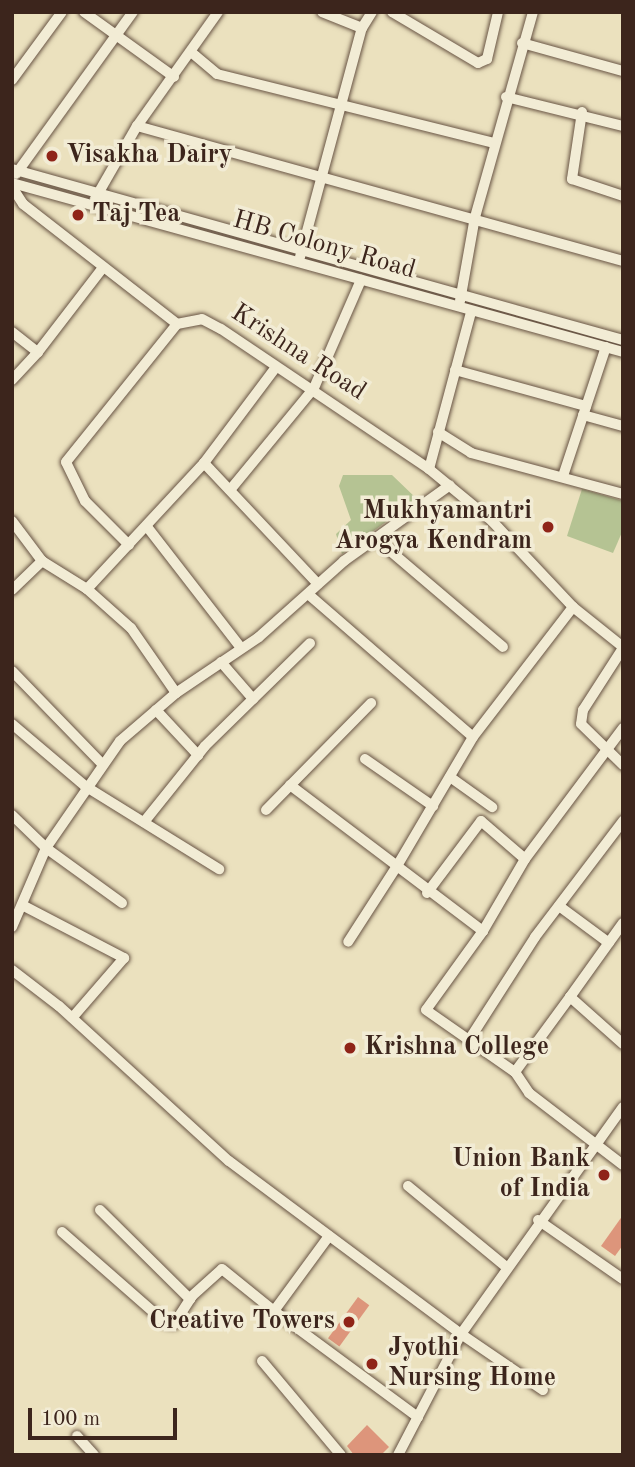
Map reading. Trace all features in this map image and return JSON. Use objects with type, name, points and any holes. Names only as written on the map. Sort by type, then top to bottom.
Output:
[{"type":"street","points":[[12,80],[62,12]]},
{"type":"street","points":[[84,12],[174,77]]},
{"type":"street","points":[[14,178],[133,12]]},
{"type":"street","points":[[94,200],[137,126],[218,12]]},
{"type":"street","points":[[322,12],[362,28]]},
{"type":"street","points":[[301,257],[362,28],[372,12]]},
{"type":"street","points":[[392,12],[478,64],[487,59],[498,12]]},
{"type":"street","points":[[458,309],[475,217],[506,97],[533,12]]},
{"type":"street","points":[[522,43],[623,71]]},
{"type":"street","points":[[191,52],[217,74],[341,102],[494,144]]},
{"type":"street","points":[[506,97],[582,112],[623,126]]},
{"type":"street","points":[[582,112],[572,179],[623,196]]},
{"type":"street","points":[[137,126],[322,179],[475,217],[623,261]]},
{"type":"street","points":[[14,178],[301,257],[461,296],[623,340]]},
{"type":"street","points":[[14,178],[23,204],[177,324],[66,461],[85,501],[129,545]]},
{"type":"street","name":"HB Colony Road","points":[[301,257],[361,280],[458,309],[623,352]]},
{"type":"street","points":[[12,380],[38,352],[102,268]]},
{"type":"street","points":[[230,489],[314,388],[361,280]]},
{"type":"street","points":[[429,469],[471,312]]},
{"type":"street","name":"Krishna Road","points":[[177,324],[202,319],[314,388],[429,469],[492,521],[573,607],[623,648]]},
{"type":"street","points":[[12,332],[38,352]]},
{"type":"street","points":[[563,476],[606,347]]},
{"type":"street","points":[[88,589],[148,528],[204,463],[276,367]]},
{"type":"street","points":[[455,370],[623,426]]},
{"type":"street","points":[[438,432],[471,453],[623,494]]},
{"type":"street","points":[[204,463],[318,584]]},
{"type":"street","points":[[12,927],[24,906],[46,848],[85,786],[156,710],[241,648],[375,538],[450,485]]},
{"type":"street","points":[[12,521],[42,561],[88,589],[148,648],[176,693]]},
{"type":"street","points":[[148,528],[241,648]]},
{"type":"street","points":[[375,538],[503,647]]},
{"type":"street","points":[[12,590],[42,561]]},
{"type":"street","points":[[308,594],[473,737]]},
{"type":"street","points":[[348,942],[397,866],[473,737],[573,607]]},
{"type":"street","points":[[144,822],[198,755],[310,643]]},
{"type":"street","points":[[623,648],[581,717],[584,731],[623,765]]},
{"type":"street","points":[[221,662],[253,699]]},
{"type":"street","points":[[12,671],[103,764]]},
{"type":"street","points":[[266,810],[371,703]]},
{"type":"street","points":[[156,710],[198,755]]},
{"type":"street","points":[[12,724],[85,786],[219,869]]},
{"type":"street","points":[[623,728],[525,859],[484,931],[426,1010],[515,1072],[529,1093],[593,1145],[623,1165]]},
{"type":"street","points":[[365,759],[433,806]]},
{"type":"street","points":[[450,777],[492,807]]},
{"type":"street","points":[[290,785],[397,866],[427,893],[484,931]]},
{"type":"street","points":[[12,816],[46,848],[122,903]]},
{"type":"street","points":[[427,893],[481,821],[525,859]]},
{"type":"street","points":[[468,1040],[559,906],[623,821]]},
{"type":"street","points":[[24,906],[124,958],[72,1018]]},
{"type":"street","points":[[559,906],[609,943]]},
{"type":"street","points":[[515,1072],[623,923]]},
{"type":"street","points":[[12,970],[72,1018],[229,1161],[461,1334],[542,1390]]},
{"type":"street","points":[[570,997],[623,1044]]},
{"type":"street","points":[[398,1455],[461,1334],[505,1266],[623,1107]]},
{"type":"street","points":[[408,1186],[505,1266]]},
{"type":"street","points":[[100,1210],[190,1298]]},
{"type":"street","points":[[538,1220],[623,1279]]},
{"type":"street","points":[[62,1232],[166,1323],[174,1324],[190,1298],[222,1269],[274,1311],[418,1417]]},
{"type":"street","points":[[274,1311],[329,1236]]},
{"type":"street","points":[[262,1362],[341,1455]]},
{"type":"street","points":[[77,1436],[94,1455]]},
{"type":"green space","points":[[343,475],[392,475],[417,499],[342,554],[336,534],[351,520],[339,486]]},
{"type":"green space","points":[[582,489],[623,501],[623,530],[613,553],[567,536]]},
{"type":"building","points":[[623,1215],[623,1245],[615,1256],[601,1246]]},
{"type":"building","name":"Creative Towers","points":[[358,1297],[369,1305],[339,1346],[328,1338]]},
{"type":"building","points":[[367,1425],[389,1447],[383,1453],[354,1455],[347,1446]]},
{"type":"place","name":"Visakha Dairy","points":[[52,156]]},
{"type":"place","name":"Taj Tea","points":[[78,215]]},
{"type":"place","name":"Mukhyamantri Arogya Kendram","points":[[548,527]]},
{"type":"place","name":"Krishna College","points":[[350,1048]]},
{"type":"place","name":"Union Bank of India","points":[[604,1175]]},
{"type":"place","name":"Creative Towers","points":[[349,1322]]},
{"type":"place","name":"Jyothi Nursing Home","points":[[372,1364]]}]
